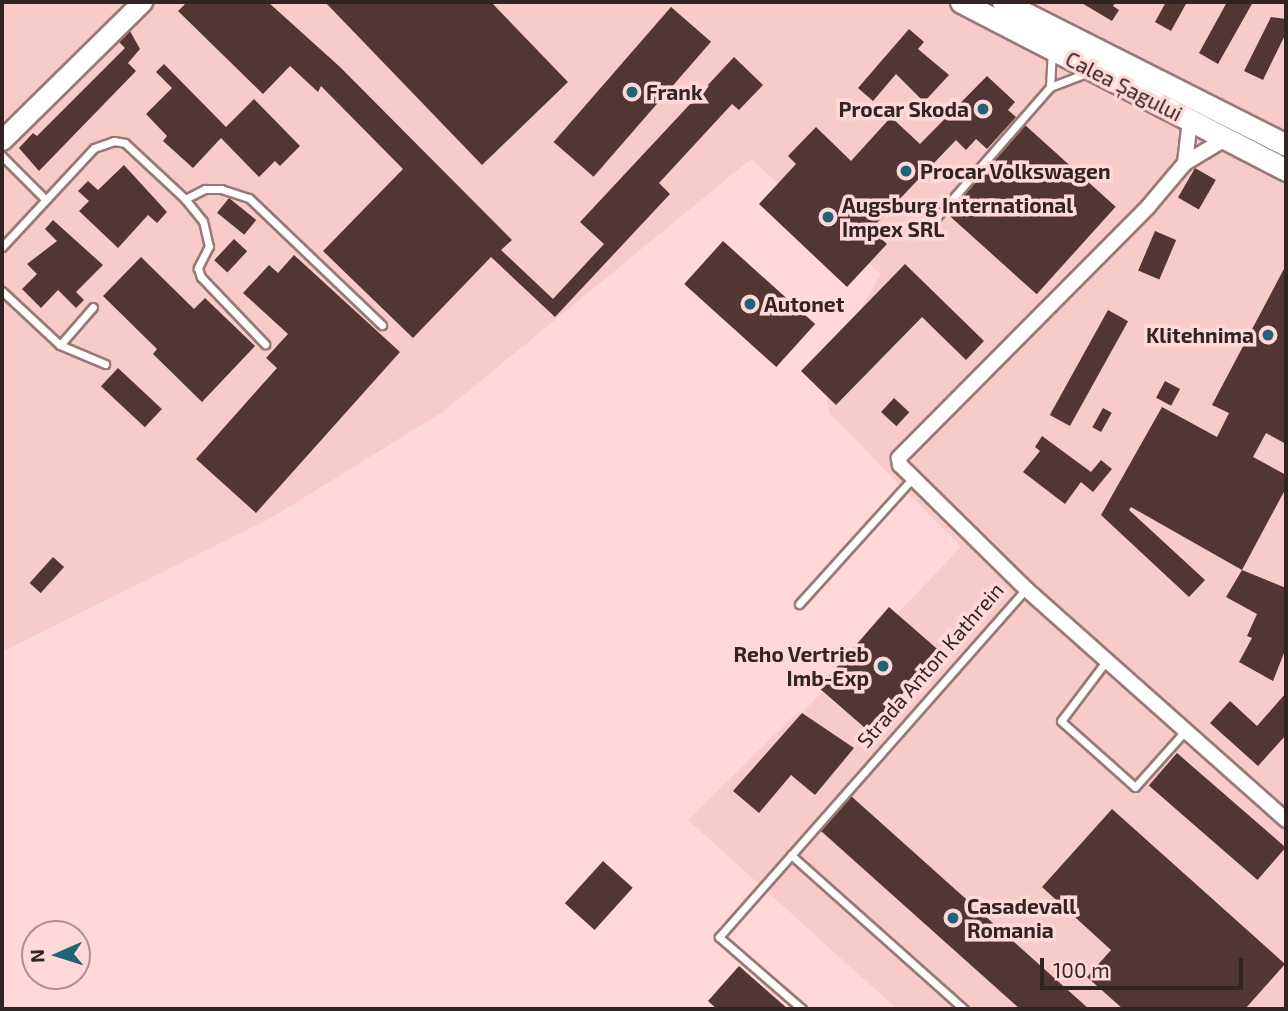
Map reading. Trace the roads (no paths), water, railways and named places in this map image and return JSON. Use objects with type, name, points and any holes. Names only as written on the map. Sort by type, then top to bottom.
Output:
[{"type":"main road","name":"Calea Șagului","points":[[961,2],[1286,170]]},
{"type":"main road","name":"Calea Șagului","points":[[1003,2],[1286,145]]},
{"type":"street","points":[[2,140],[142,2]]},
{"type":"street","points":[[1185,163],[1190,121]]},
{"type":"street","points":[[1026,589],[900,465],[903,452],[1148,207],[1185,163],[1226,139]]},
{"type":"street","name":"Strada Anton Kathrein","points":[[1026,589],[1286,820]]},
{"type":"lane","points":[[1050,87],[1052,49]]},
{"type":"lane","points":[[927,228],[1050,87],[1095,71]]},
{"type":"lane","points":[[2,247],[44,198],[94,148],[114,141],[125,143],[185,199],[207,235],[209,246],[198,268],[201,277],[265,344]]},
{"type":"lane","points":[[2,156],[44,198]]},
{"type":"lane","points":[[185,199],[205,189],[221,189],[249,198],[382,324]]},
{"type":"lane","points":[[2,290],[60,345],[105,364]]},
{"type":"lane","points":[[60,345],[93,307]]},
{"type":"lane","points":[[799,604],[913,477]]},
{"type":"lane","name":"Strada Anton Kathrein","points":[[802,1009],[719,937],[1026,589]]},
{"type":"lane","points":[[1107,660],[1061,721],[1135,788],[1186,731]]},
{"type":"lane","points":[[791,855],[964,1009]]},
{"type":"place","name":"Frank","points":[[632,92]]},
{"type":"place","name":"Procar Skoda","points":[[983,109]]},
{"type":"place","name":"Procar Volkswagen","points":[[906,171]]},
{"type":"place","name":"Augsburg International Impex SRL","points":[[828,217]]},
{"type":"place","name":"Autonet","points":[[750,304]]},
{"type":"place","name":"Klitehnima","points":[[1268,335]]},
{"type":"place","name":"Reho Vertrieb Imb-Exp","points":[[883,666]]},
{"type":"place","name":"Casadevall Romania","points":[[953,918]]}]
